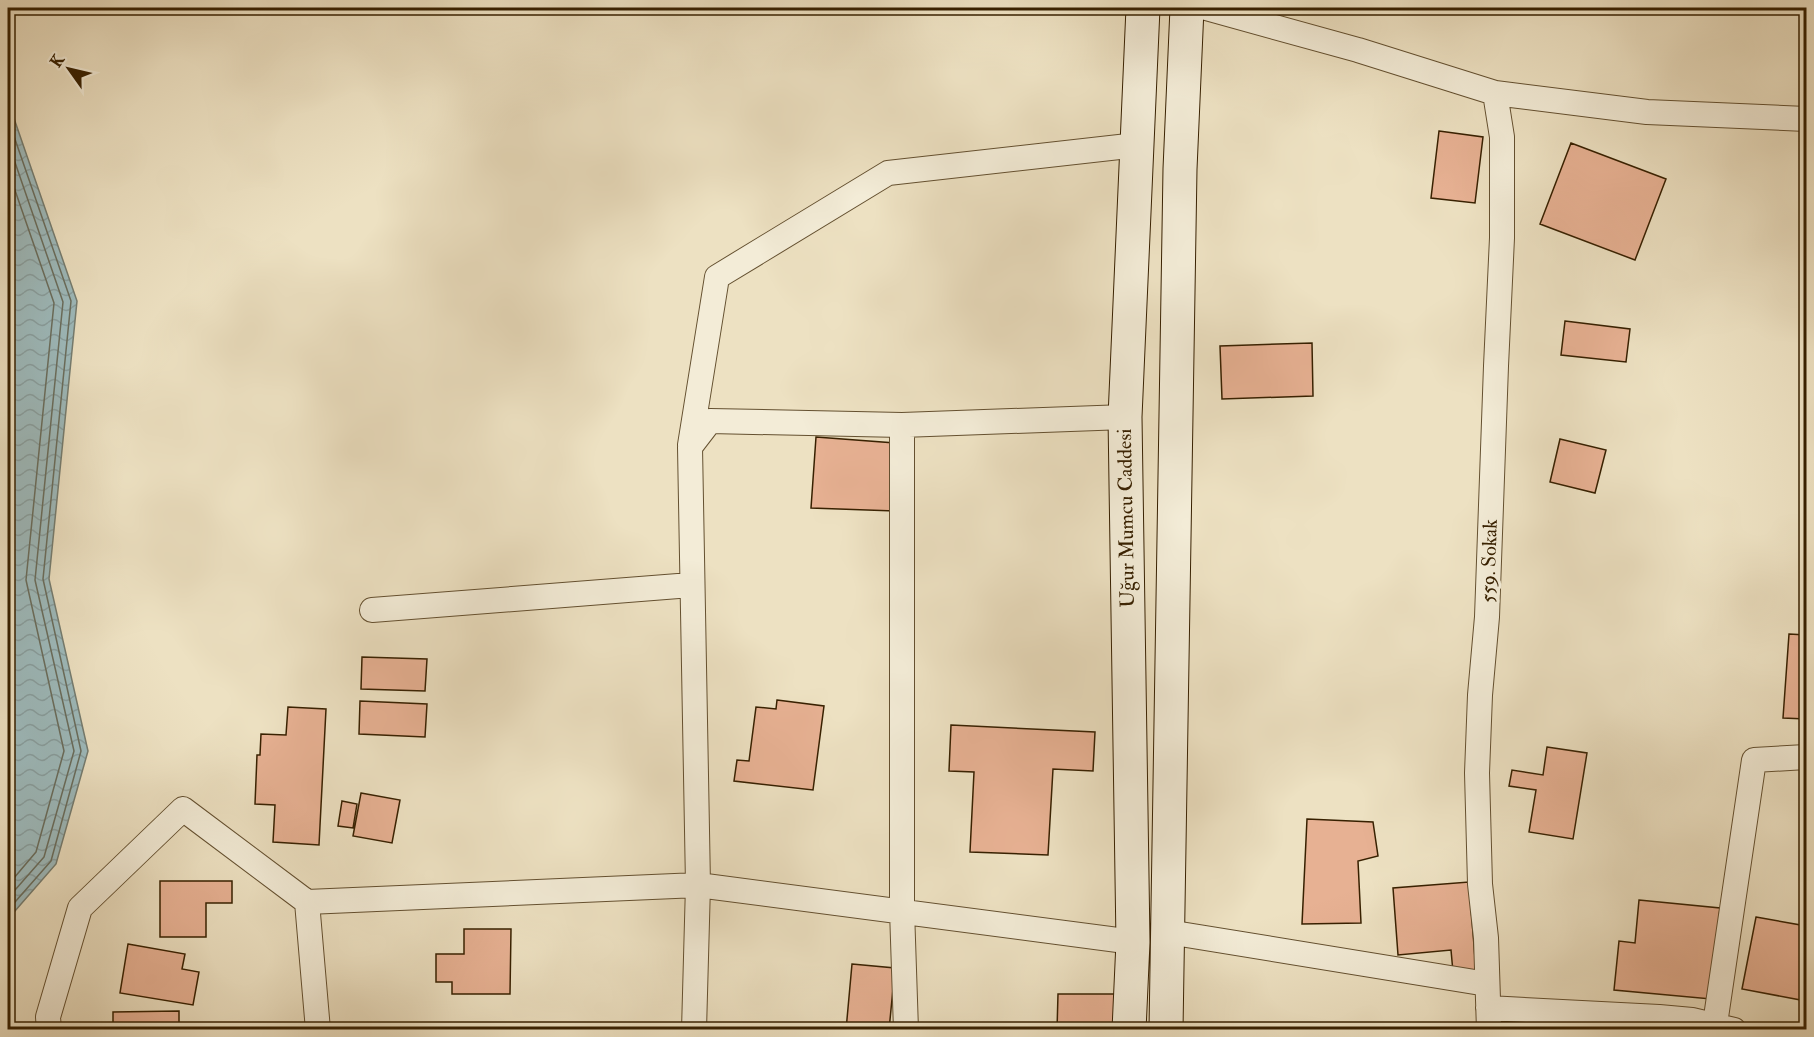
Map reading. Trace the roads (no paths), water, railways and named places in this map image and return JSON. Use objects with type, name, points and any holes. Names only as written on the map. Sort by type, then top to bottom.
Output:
[{"type":"street","name":"Uğur Mumcu Caddesi","points":[[1129,1029],[1133,942],[1125,417],[1143,8]]},
{"type":"street","points":[[1167,1029],[1180,181],[1187,8]]},
{"type":"street","points":[[1206,8],[1358,50],[1495,93],[1647,112],[1806,119]]},
{"type":"street","name":"559. Sokak","points":[[1488,1019],[1477,773],[1480,695],[1487,617],[1502,238],[1502,137],[1495,93]]},
{"type":"street","points":[[694,1029],[698,885],[690,447],[717,277],[888,173],[1137,145]]},
{"type":"street","points":[[690,447],[710,421],[902,425],[1125,417]]},
{"type":"street","points":[[902,425],[902,910],[906,1029]]},
{"type":"street","points":[[372,610],[691,585]]},
{"type":"street","points":[[1488,1019],[1659,1017],[1724,1027],[1754,760],[1806,757]]},
{"type":"street","points":[[49,1029],[48,1017],[80,908],[183,809],[307,902],[698,885],[1133,942]]},
{"type":"street","points":[[307,902],[318,1029]]},
{"type":"street","points":[[1168,932],[1487,984]]},
{"type":"water","points":[[8,101],[77,301],[49,579],[88,751],[56,864],[8,919]]}]
